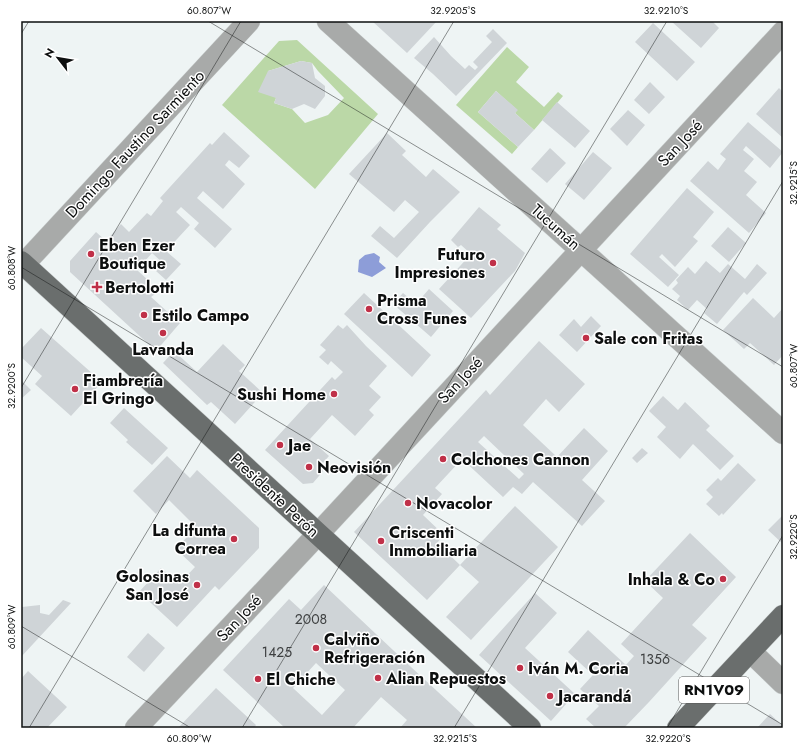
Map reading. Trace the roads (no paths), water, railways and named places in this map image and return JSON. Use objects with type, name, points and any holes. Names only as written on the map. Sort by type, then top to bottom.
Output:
[{"type":"main road","name":"Presidente Perón","points":[[22,264],[530,728]]},
{"type":"main road","name":"RN1V09","points":[[678,728],[783,616]]},
{"type":"street","name":"Domingo Faustino Sarmiento","points":[[22,264],[250,21]]},
{"type":"street","name":"Tucumán","points":[[328,21],[783,433]]},
{"type":"street","name":"San José","points":[[136,728],[318,534],[783,32]]},
{"type":"street","points":[[750,651],[783,682]]},
{"type":"water","points":[[374,253],[380,257],[379,262],[386,268],[372,277],[358,272],[359,260],[365,255]]},
{"type":"place","name":"Eben Ezer Boutique","points":[[91,254]]},
{"type":"place","name":"Futuro Impresiones","points":[[493,263]]},
{"type":"place","name":"Bertolotti","points":[[97,287]]},
{"type":"place","name":"Prisma Cross Funes","points":[[369,309]]},
{"type":"place","name":"Estilo Campo","points":[[144,315]]},
{"type":"place","name":"Lavanda","points":[[163,333]]},
{"type":"place","name":"Sale con Fritas","points":[[586,338]]},
{"type":"place","name":"Fiambrería El Gringo","points":[[75,389]]},
{"type":"place","name":"Sushi Home","points":[[334,394]]},
{"type":"place","name":"Jae","points":[[280,445]]},
{"type":"place","name":"Colchones Cannon","points":[[443,459]]},
{"type":"place","name":"Neovisión","points":[[309,467]]},
{"type":"place","name":"Novacolor","points":[[408,503]]},
{"type":"place","name":"La difunta Correa","points":[[234,539]]},
{"type":"place","name":"Criscenti Inmobiliaria","points":[[381,541]]},
{"type":"place","name":"Inhala & Co","points":[[723,579]]},
{"type":"place","name":"Golosinas San José","points":[[197,585]]},
{"type":"place","name":"Calviño Refrigeración","points":[[316,648]]},
{"type":"place","name":"Iván M. Coria","points":[[520,668]]},
{"type":"place","name":"Alian Repuestos","points":[[378,678]]},
{"type":"place","name":"El Chiche","points":[[258,679]]},
{"type":"place","name":"Jacarandá","points":[[550,696]]}]
